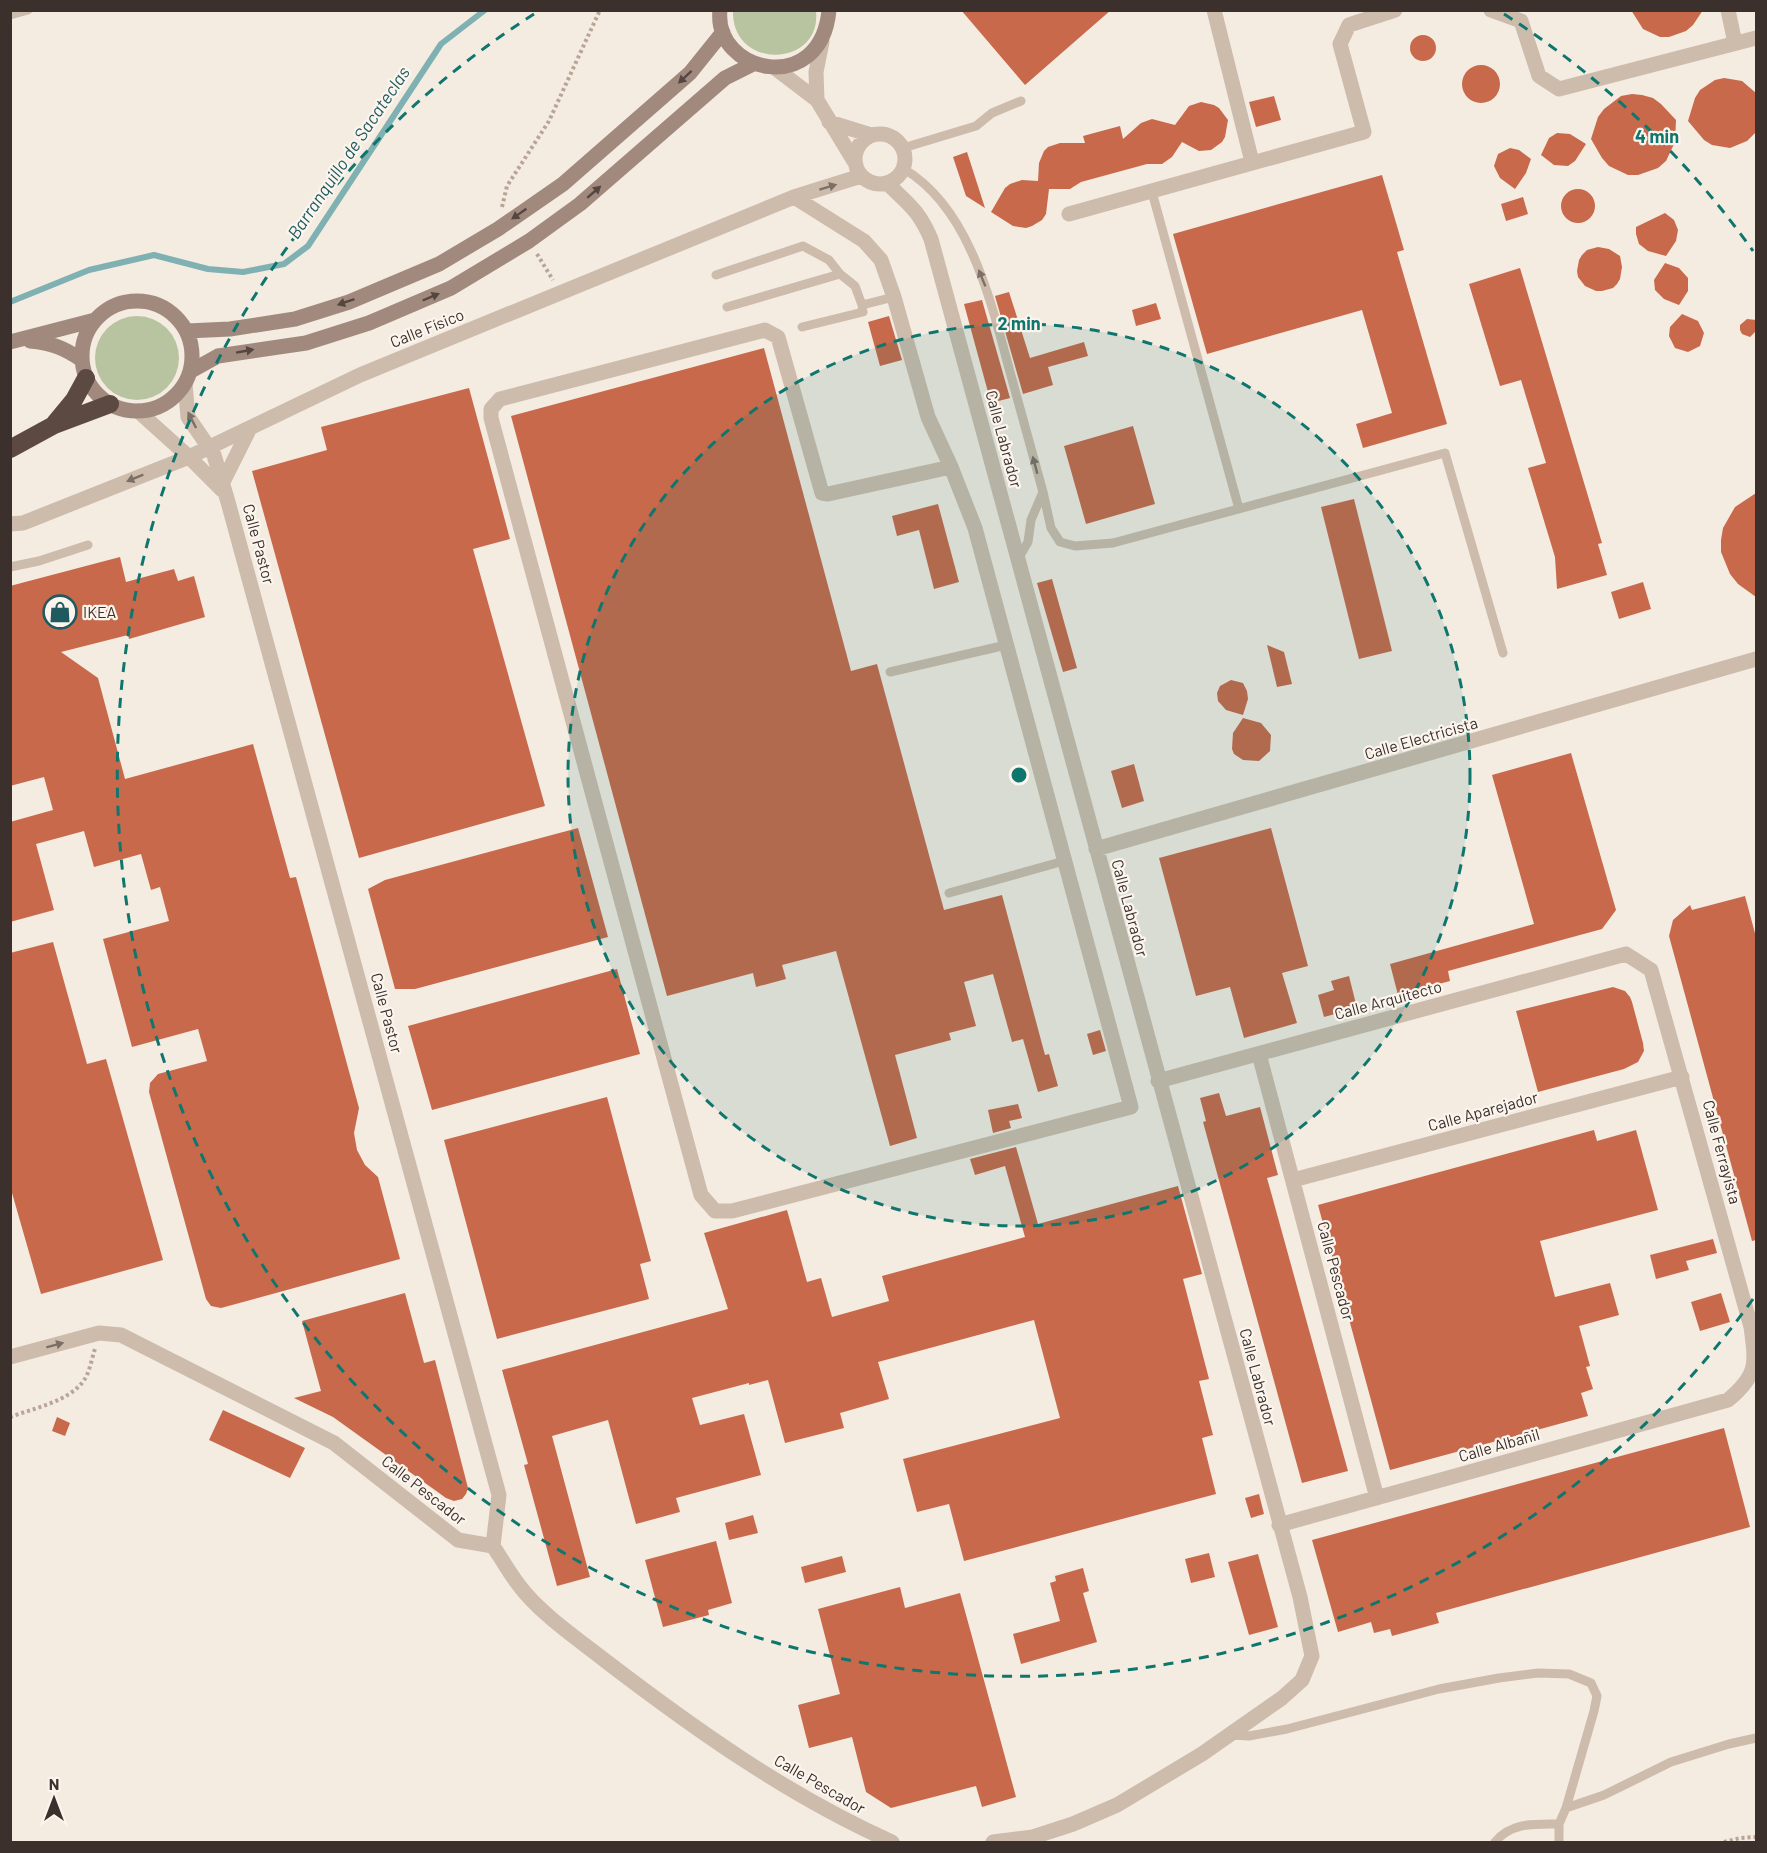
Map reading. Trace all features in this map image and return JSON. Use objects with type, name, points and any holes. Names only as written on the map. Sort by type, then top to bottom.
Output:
[{"type":"highway","points":[[54,425],[74,400],[84,369]]},
{"type":"highway","points":[[10,449],[54,425],[110,404]]},
{"type":"street","points":[[720,10],[723,32],[735,51],[753,64],[775,68],[798,63],[822,42]]},
{"type":"street","points":[[1214,10],[1252,162]]},
{"type":"street","points":[[1069,214],[1365,132],[1340,44],[1349,25],[1395,10]]},
{"type":"street","points":[[1491,10],[1521,21],[1539,76],[1558,89],[1756,38]]},
{"type":"street","points":[[1728,10],[1735,43]]},
{"type":"street","points":[[817,100],[816,72],[822,42],[828,27],[829,11]]},
{"type":"street","points":[[187,331],[230,329],[295,319],[349,302],[439,264],[498,229],[564,184],[690,73],[723,32]]},
{"type":"street","points":[[13,341],[50,343],[68,350],[84,369],[96,393],[110,404],[123,410],[153,409],[177,395],[188,378],[218,356],[306,343],[369,323],[451,288],[529,241],[580,204],[725,78],[753,64]]},
{"type":"street","points":[[775,68],[817,100],[829,122],[854,161],[856,170],[868,182],[887,183],[899,176],[904,169],[906,160],[903,148],[895,138],[888,135],[871,135],[829,122]]},
{"type":"street","points":[[854,161],[858,145],[871,135]]},
{"type":"street","name":"Calle Físico","points":[[10,524],[23,523],[189,457],[360,375],[794,197],[861,176]]},
{"type":"street","name":"Calle Labrador","points":[[887,183],[911,204],[922,219],[931,239],[1300,1597],[1312,1656],[1302,1680],[1282,1698],[1228,1735]]},
{"type":"street","points":[[794,197],[864,241],[881,260],[894,297],[928,417],[951,467],[975,528],[1131,1107],[732,1211],[715,1210],[701,1195],[490,418],[491,409],[500,399],[765,330],[778,337],[822,493],[828,494],[951,467]]},
{"type":"street","points":[[84,369],[83,346],[87,332],[95,320],[109,309],[126,302],[144,301],[161,306],[176,317],[187,331],[192,351],[188,378]]},
{"type":"street","points":[[13,341],[95,320]]},
{"type":"street","name":"Calle Pastor","points":[[188,378],[188,417],[214,455],[500,1495],[493,1546]]},
{"type":"street","name":"Calle Pastor","points":[[138,411],[223,488]]},
{"type":"street","points":[[223,488],[250,428]]},
{"type":"street","name":"Calle Electricista","points":[[1096,849],[1756,659]]},
{"type":"street","name":"Calle Arquitecto","points":[[1158,1081],[1626,954]]},
{"type":"street","name":"Calle Ferrayista","points":[[1626,954],[1651,970],[1751,1327],[1755,1366],[1744,1386],[1728,1400]]},
{"type":"street","name":"Calle Pescador","points":[[1259,1054],[1377,1497]]},
{"type":"street","name":"Calle Aparejador","points":[[1293,1180],[1682,1077]]},
{"type":"street","name":"Calle Pescador","points":[[10,1357],[99,1333],[121,1335],[334,1443],[458,1540],[493,1546],[518,1585],[557,1623],[627,1677],[747,1763],[855,1826],[892,1842]]},
{"type":"street","name":"Calle Albañil","points":[[1279,1525],[1728,1400]]},
{"type":"street","points":[[993,1842],[1033,1837],[1073,1824],[1117,1805],[1202,1754],[1228,1735]]},
{"type":"lane","points":[[10,15],[28,10]]},
{"type":"lane","points":[[903,148],[976,126],[992,113],[1021,101]]},
{"type":"lane","points":[[904,169],[922,180],[944,205],[970,248],[990,298],[1052,528],[1059,542],[1075,546],[1113,543],[1445,453],[1503,653]]},
{"type":"lane","points":[[1152,192],[1239,509]]},
{"type":"lane","points":[[716,275],[803,246],[829,260],[840,274],[855,286],[863,312],[802,327]]},
{"type":"lane","points":[[727,307],[840,274]]},
{"type":"lane","points":[[862,305],[894,297]]},
{"type":"lane","points":[[1018,559],[1028,542],[1032,520],[1043,492]]},
{"type":"lane","points":[[10,567],[39,561],[88,545]]},
{"type":"lane","points":[[890,672],[1006,645]]},
{"type":"lane","points":[[949,893],[1064,861]]},
{"type":"lane","points":[[1228,1735],[1249,1736],[1287,1729],[1439,1689],[1499,1678],[1538,1673],[1569,1674],[1591,1683],[1597,1696],[1591,1725],[1559,1824],[1559,1842]]},
{"type":"lane","points":[[1566,1808],[1604,1795],[1671,1762],[1756,1738]]},
{"type":"lane","points":[[1495,1842],[1503,1833],[1516,1827],[1530,1824],[1559,1824]]},
{"type":"path","points":[[498,229],[507,186],[549,121],[600,10]]},
{"type":"path","points":[[529,241],[552,279],[565,291]]},
{"type":"path","points":[[10,1417],[59,1400],[77,1388],[86,1377],[99,1333]]},
{"type":"path","points":[[1724,1842],[1756,1837]]},
{"type":"green space","points":[[733,10],[816,11],[814,30],[805,43],[792,52],[776,55],[760,52],[746,44],[736,30]]},
{"type":"green space","points":[[137,316],[153,319],[167,328],[176,342],[179,358],[176,374],[167,388],[153,397],[137,400],[121,397],[107,388],[98,374],[95,358],[98,342],[107,328],[121,319]]},
{"type":"building","points":[[961,10],[1111,10],[1025,85]]},
{"type":"building","points":[[1631,10],[1703,10],[1686,31],[1669,37],[1660,37],[1643,29]]},
{"type":"building","points":[[1423,35],[1432,39],[1436,48],[1432,57],[1423,61],[1414,57],[1410,48],[1414,39]]},
{"type":"building","points":[[1481,65],[1495,70],[1500,84],[1495,98],[1481,103],[1467,98],[1462,84],[1467,70]]},
{"type":"building","points":[[1724,78],[1742,81],[1756,93],[1756,132],[1747,141],[1730,148],[1712,145],[1704,140],[1688,121],[1700,90],[1715,80]]},
{"type":"building","points":[[1632,94],[1653,98],[1676,120],[1675,142],[1666,161],[1658,168],[1638,175],[1628,175],[1609,166],[1591,139],[1598,117],[1604,109],[1621,96]]},
{"type":"building","points":[[1274,96],[1281,120],[1256,127],[1249,102]]},
{"type":"building","points":[[1201,102],[1219,108],[1228,120],[1225,137],[1211,150],[1199,151],[1182,142],[1172,157],[1162,164],[1147,164],[1081,182],[1070,189],[1049,189],[1046,214],[1042,220],[1026,228],[1013,226],[991,212],[1005,188],[1010,184],[1022,180],[1038,181],[1039,163],[1048,147],[1060,143],[1085,143],[1083,136],[1120,126],[1123,139],[1141,123],[1152,119],[1175,125],[1189,106]]},
{"type":"building","points":[[1557,133],[1570,134],[1586,144],[1575,161],[1568,166],[1554,165],[1541,155],[1549,138]]},
{"type":"building","points":[[1510,148],[1519,150],[1531,159],[1526,173],[1515,189],[1500,178],[1494,166],[1498,154]]},
{"type":"building","points":[[967,152],[985,208],[966,196],[953,157]]},
{"type":"building","points":[[1382,175],[1404,250],[1397,252],[1447,424],[1363,448],[1356,424],[1392,413],[1362,310],[1207,354],[1173,234]]},
{"type":"building","points":[[1578,189],[1590,194],[1595,206],[1590,218],[1578,223],[1566,218],[1561,206],[1566,194]]},
{"type":"building","points":[[1523,197],[1528,214],[1506,221],[1501,204]]},
{"type":"building","points":[[1665,213],[1674,220],[1678,230],[1676,241],[1666,256],[1648,251],[1639,244],[1636,234],[1636,227]]},
{"type":"building","points":[[1598,247],[1609,249],[1620,256],[1622,267],[1617,284],[1613,288],[1602,291],[1585,286],[1578,277],[1577,271],[1582,255],[1587,250]]},
{"type":"building","points":[[1665,263],[1679,268],[1688,278],[1688,291],[1679,305],[1664,299],[1655,290],[1654,280]]},
{"type":"building","points":[[1520,268],[1602,543],[1598,544],[1607,575],[1557,589],[1555,557],[1528,468],[1546,463],[1521,380],[1500,386],[1469,284]]},
{"type":"building","points":[[1009,292],[1030,358],[1084,342],[1088,356],[1048,367],[1053,385],[1023,394],[995,296]]},
{"type":"building","points":[[982,300],[1010,398],[991,403],[964,304]]},
{"type":"building","points":[[1156,303],[1161,319],[1136,326],[1132,310]]},
{"type":"building","points":[[1682,314],[1698,321],[1704,333],[1700,346],[1688,352],[1675,348],[1669,336],[1670,327]]},
{"type":"building","points":[[889,316],[902,360],[880,366],[868,322]]},
{"type":"building","points":[[1747,319],[1756,320],[1756,331],[1750,337],[1742,334],[1740,330],[1740,325]]},
{"type":"building","points":[[764,348],[851,671],[877,664],[944,910],[1002,895],[1045,1055],[1049,1054],[1058,1086],[1038,1092],[1023,1039],[1012,1042],[993,974],[964,982],[976,1026],[949,1033],[951,1040],[895,1055],[917,1138],[890,1146],[836,951],[782,965],[786,979],[756,987],[753,973],[667,996],[511,416]]},
{"type":"building","points":[[469,388],[510,539],[473,549],[545,806],[359,858],[252,471],[327,450],[321,427]]},
{"type":"building","points":[[1133,426],[1155,504],[1086,524],[1064,446]]},
{"type":"building","points":[[1756,493],[1756,597],[1738,584],[1730,574],[1721,552],[1721,540],[1723,528],[1735,507]]},
{"type":"building","points":[[1354,499],[1392,651],[1359,659],[1321,507]]},
{"type":"building","points":[[938,504],[959,582],[934,589],[919,530],[897,536],[892,516]]},
{"type":"building","points":[[120,557],[126,582],[174,569],[178,581],[194,576],[205,617],[129,639],[128,635],[61,652],[98,678],[125,779],[253,744],[290,878],[296,877],[359,1108],[354,1133],[357,1150],[365,1165],[378,1177],[400,1259],[221,1308],[211,1306],[206,1299],[149,1092],[150,1083],[158,1074],[207,1061],[198,1029],[132,1047],[103,939],[169,921],[160,887],[151,890],[141,854],[94,867],[84,831],[36,844],[54,910],[10,922],[10,822],[53,810],[44,777],[10,786],[10,586]]},
{"type":"building","points":[[1052,579],[1077,668],[1063,672],[1037,583]]},
{"type":"building","points":[[1643,582],[1651,609],[1619,619],[1611,592]]},
{"type":"building","points":[[1267,645],[1284,652],[1292,684],[1277,687]]},
{"type":"building","points":[[1231,680],[1243,683],[1247,691],[1248,699],[1243,715],[1226,710],[1218,701],[1217,693],[1220,686]]},
{"type":"building","points":[[1243,718],[1261,723],[1271,735],[1270,751],[1259,761],[1243,760],[1234,754],[1232,749],[1233,733]]},
{"type":"building","points":[[1571,753],[1616,910],[1602,929],[1448,971],[1450,981],[1398,995],[1390,964],[1534,924],[1492,775]]},
{"type":"building","points":[[1134,764],[1144,801],[1122,808],[1111,771]]},
{"type":"building","points":[[578,828],[608,937],[415,989],[395,989],[368,889],[385,880]]},
{"type":"building","points":[[1271,828],[1308,966],[1282,973],[1297,1023],[1244,1038],[1230,987],[1196,996],[1159,858]]},
{"type":"building","points":[[1745,896],[1756,937],[1756,1240],[1752,1241],[1669,936],[1673,920],[1690,905],[1692,910]]},
{"type":"building","points":[[53,942],[87,1064],[106,1059],[163,1260],[41,1294],[10,1186],[10,953]]},
{"type":"building","points":[[617,969],[640,1054],[432,1110],[408,1026]]},
{"type":"building","points":[[1349,976],[1357,1008],[1324,1017],[1318,995],[1334,990],[1331,981]]},
{"type":"building","points":[[1613,987],[1625,991],[1632,1002],[1644,1051],[1638,1062],[1624,1069],[1538,1092],[1516,1011]]},
{"type":"building","points":[[1100,1030],[1106,1051],[1093,1055],[1087,1034]]},
{"type":"building","points":[[1219,1093],[1226,1116],[1260,1107],[1278,1175],[1267,1178],[1348,1471],[1302,1483],[1203,1122],[1206,1121],[1200,1098]]},
{"type":"building","points":[[607,1097],[651,1261],[640,1264],[649,1299],[497,1339],[444,1140]]},
{"type":"building","points":[[1018,1104],[1022,1118],[1009,1121],[1011,1128],[993,1133],[988,1110]]},
{"type":"building","points":[[1594,1130],[1597,1141],[1636,1130],[1658,1210],[1540,1241],[1555,1297],[1610,1283],[1619,1315],[1579,1326],[1590,1366],[1586,1367],[1593,1389],[1581,1393],[1588,1416],[1390,1470],[1318,1205]]},
{"type":"building","points":[[1016,1147],[1038,1224],[1178,1186],[1202,1274],[1183,1279],[1209,1379],[1199,1381],[1213,1435],[1202,1438],[1216,1494],[964,1561],[949,1504],[917,1512],[903,1459],[1060,1418],[1034,1320],[878,1362],[889,1399],[840,1413],[844,1428],[785,1443],[768,1380],[692,1398],[700,1425],[744,1414],[761,1475],[676,1498],[680,1512],[636,1524],[608,1420],[552,1436],[590,1577],[557,1586],[524,1465],[528,1464],[502,1370],[728,1309],[704,1233],[787,1210],[807,1282],[821,1278],[832,1317],[889,1301],[882,1276],[1025,1237],[1005,1166],[975,1175],[970,1159]]},
{"type":"building","points":[[1713,1239],[1717,1253],[1686,1261],[1689,1270],[1656,1279],[1650,1255]]},
{"type":"building","points":[[405,1293],[424,1363],[435,1360],[468,1488],[462,1499],[454,1501],[446,1498],[333,1417],[294,1398],[321,1391],[302,1321]]},
{"type":"building","points":[[1721,1293],[1730,1322],[1700,1331],[1691,1302]]},
{"type":"building","points":[[223,1410],[305,1448],[290,1478],[209,1440]]},
{"type":"building","points":[[57,1417],[70,1423],[65,1436],[52,1431]]},
{"type":"building","points":[[1724,1428],[1750,1527],[1436,1613],[1439,1623],[1392,1636],[1390,1629],[1374,1633],[1371,1622],[1338,1632],[1312,1540]]},
{"type":"building","points":[[1259,1494],[1264,1514],[1251,1518],[1245,1498]]},
{"type":"building","points":[[753,1515],[758,1533],[729,1540],[725,1523]]},
{"type":"building","points":[[716,1541],[732,1603],[708,1610],[709,1615],[663,1627],[645,1560]]},
{"type":"building","points":[[1209,1553],[1215,1577],[1191,1583],[1185,1559]]},
{"type":"building","points":[[1258,1554],[1278,1627],[1249,1635],[1228,1562]]},
{"type":"building","points":[[842,1556],[846,1572],[805,1583],[801,1567]]},
{"type":"building","points":[[1083,1568],[1089,1591],[1083,1593],[1097,1642],[1021,1664],[1013,1634],[1060,1621],[1050,1583],[1056,1581],[1055,1576]]},
{"type":"building","points":[[900,1587],[905,1608],[960,1593],[1016,1797],[982,1807],[976,1786],[891,1808],[866,1792],[852,1737],[809,1748],[798,1705],[840,1694],[818,1609]]},
{"type":"waterway","name":"Barranquillo de Sacateclas","points":[[10,302],[89,270],[154,255],[208,269],[243,272],[284,264],[308,246],[441,44],[485,10]]},
{"type":"place","name":"IKEA","points":[[60,612]]}]
